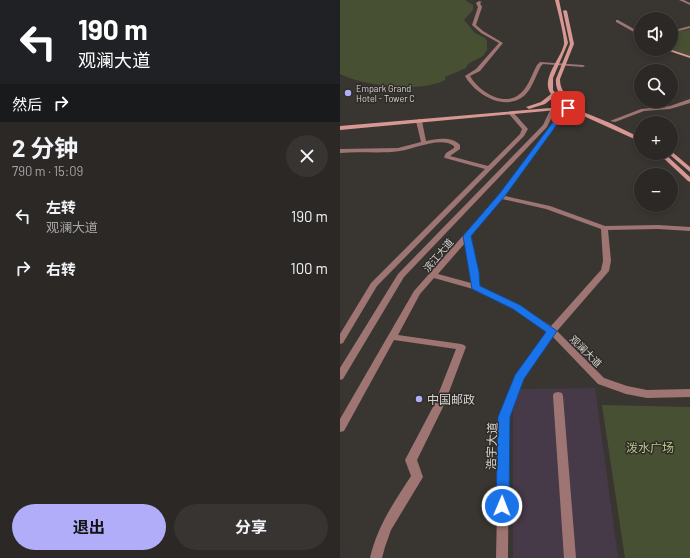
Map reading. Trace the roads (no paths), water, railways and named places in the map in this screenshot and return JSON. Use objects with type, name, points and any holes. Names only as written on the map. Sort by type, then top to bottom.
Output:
[{"type":"street","points":[[557,0],[566,44],[550,84],[554,94],[568,105],[634,137]]},
{"type":"street","points":[[562,0],[572,44],[563,64],[557,84],[568,105]]},
{"type":"street","points":[[681,0],[690,4]]},
{"type":"street","points":[[480,2],[478,4],[480,6],[474,25],[482,32],[501,43],[478,70],[467,76],[475,89],[483,94],[494,98],[517,99],[524,94],[539,65],[542,63],[583,66]]},
{"type":"street","points":[[617,21],[634,32]]},
{"type":"street","points":[[678,30],[690,27]]},
{"type":"street","points":[[678,53],[690,57]]},
{"type":"street","points":[[529,108],[543,103],[554,94]]},
{"type":"street","points":[[613,121],[643,110],[678,106],[690,101]]},
{"type":"street","points":[[340,128],[553,109],[568,105]]},
{"type":"street","points":[[340,124],[568,105],[579,107],[634,131]]},
{"type":"street","name":"滨江大道","points":[[340,428],[417,293],[500,197],[556,122],[560,113],[568,105]]},
{"type":"street","points":[[340,376],[401,276],[545,126],[553,109]]},
{"type":"street","points":[[340,341],[374,285],[524,132],[525,129],[523,126],[511,113]]},
{"type":"street","points":[[419,121],[424,144]]},
{"type":"street","points":[[340,151],[387,151],[438,141],[452,142],[458,145],[457,149],[448,154],[447,157],[488,168]]},
{"type":"street","points":[[678,159],[690,170]]},
{"type":"street","points":[[669,160],[690,180]]},
{"type":"street","points":[[500,172],[523,176]]},
{"type":"street","points":[[500,197],[548,207],[604,228],[658,227],[690,229]]},
{"type":"street","name":"浩宇大道","points":[[502,558],[504,417],[519,378],[552,331],[604,271],[607,261],[604,228]]},
{"type":"street","points":[[467,236],[476,287]]},
{"type":"street","name":"观澜大道","points":[[433,275],[476,287],[516,307],[552,331],[601,380],[626,390],[647,394],[690,393]]},
{"type":"street","points":[[376,558],[378,546],[394,513],[417,477],[411,460],[431,422],[452,375],[461,347],[392,337]]},
{"type":"street","points":[[558,396],[570,558]]},
{"type":"place","name":"Empark Grand Hotel - Tower C","points":[[348,93]]},
{"type":"place","name":"中国邮政","points":[[419,399]]},
{"type":"park label","name":"泼水广场","points":[[650,447]]}]
